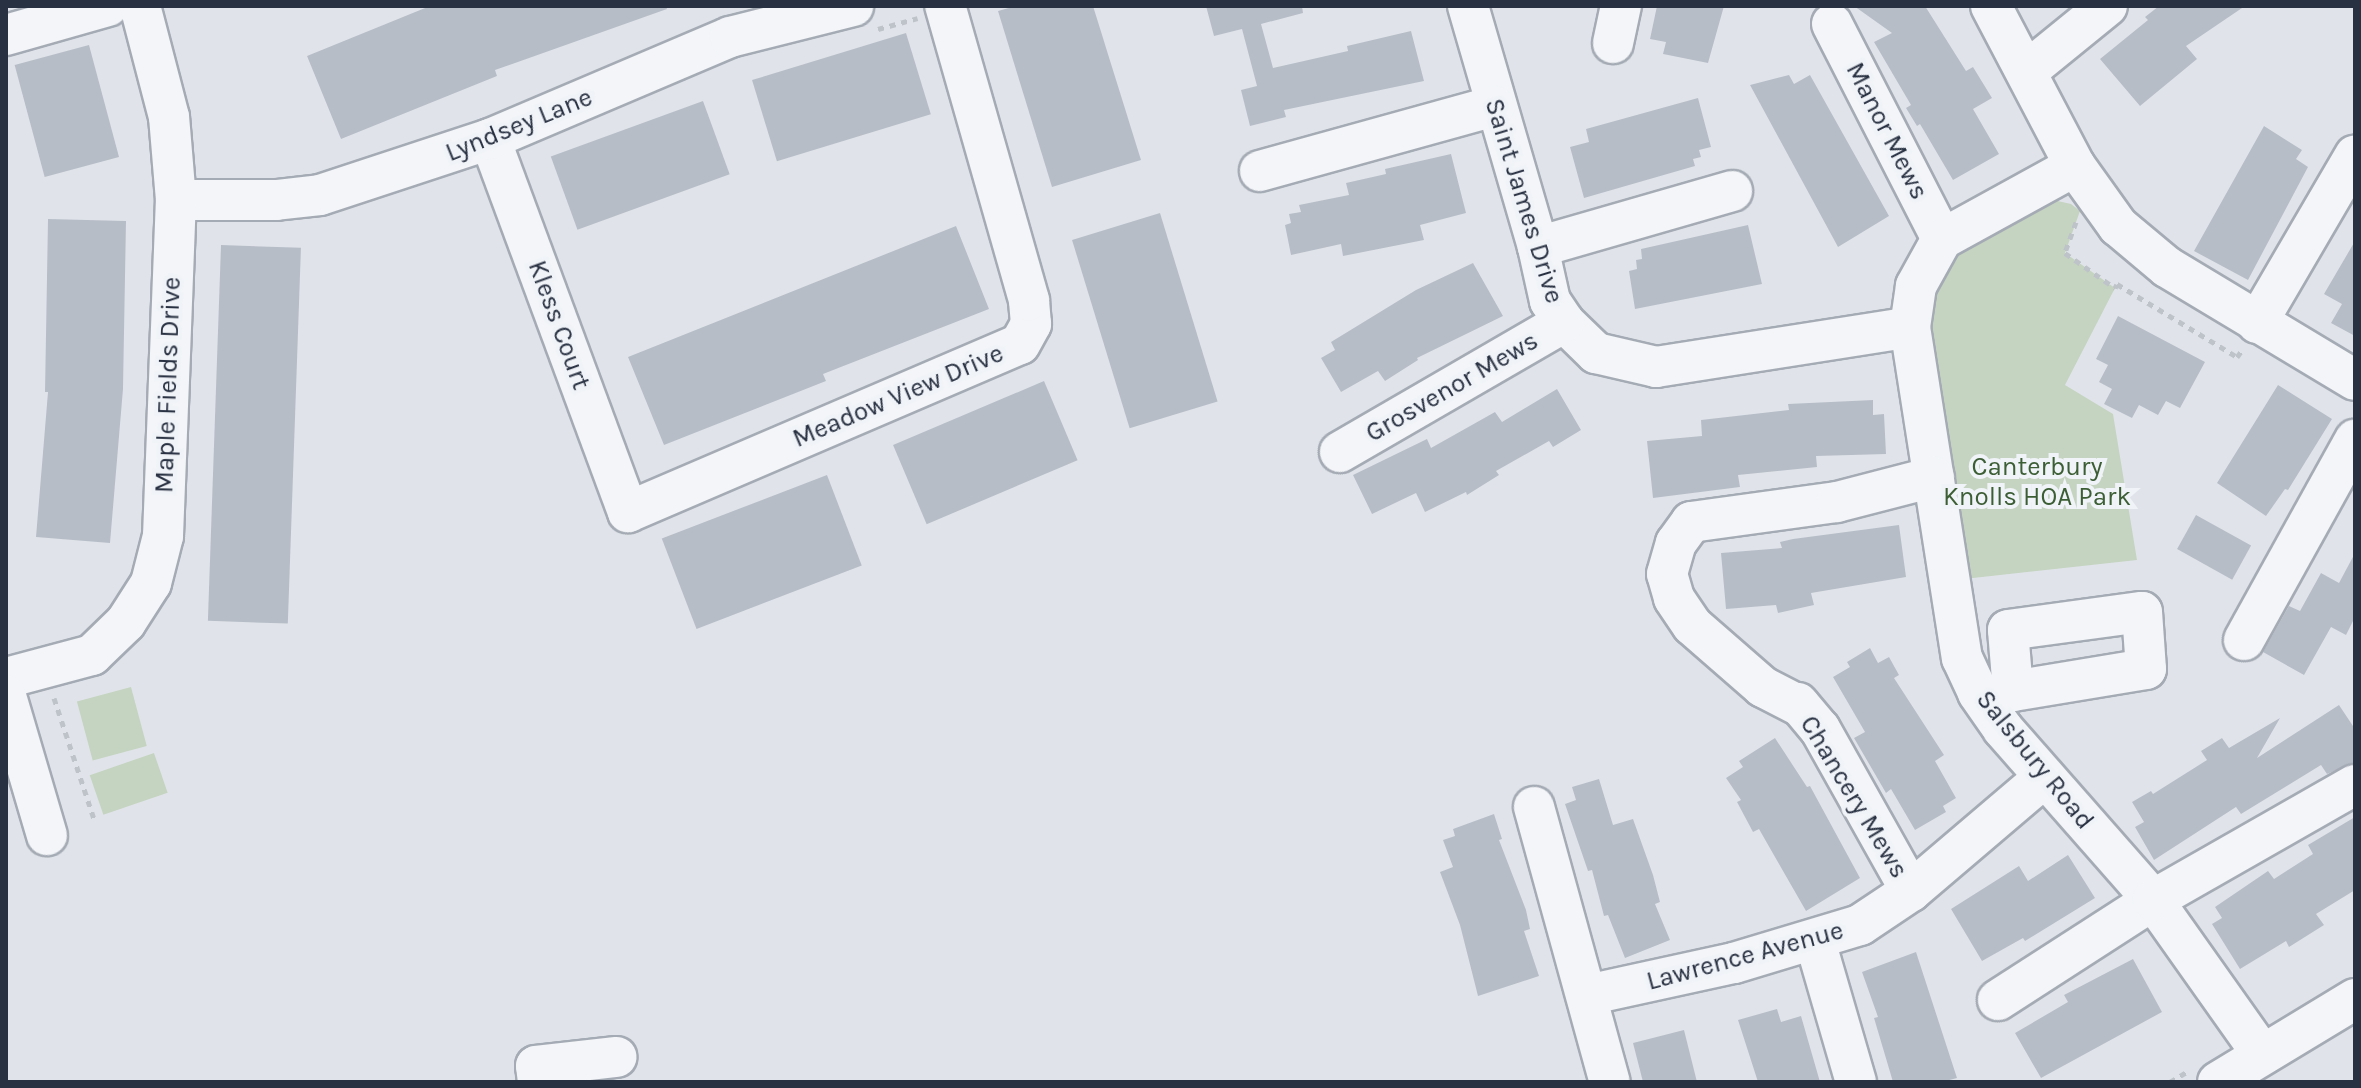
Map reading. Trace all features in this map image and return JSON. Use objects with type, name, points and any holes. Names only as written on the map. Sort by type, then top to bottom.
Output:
[{"type":"street","points":[[6,35],[108,6]]},
{"type":"street","name":"Maple Fields Drive","points":[[6,678],[92,655],[126,622],[151,583],[163,536],[176,200],[169,117],[140,6]]},
{"type":"street","name":"Lyndsey Lane","points":[[176,200],[276,200],[320,195],[490,139],[730,37],[853,6]]},
{"type":"street","name":"Meadow View Drive","points":[[628,512],[1020,344],[1031,324],[1029,300],[945,6]]},
{"type":"street","name":"Saint James Drive","points":[[1468,6],[1494,106],[1538,247],[1550,301],[1564,322],[1596,353],[1656,367],[1910,327]]},
{"type":"street","points":[[1991,6],[2075,166],[2118,226],[2250,335],[2355,380]]},
{"type":"street","points":[[2027,71],[2107,6]]},
{"type":"street","name":"Manor Mews","points":[[1832,24],[1942,239]]},
{"type":"street","points":[[1260,171],[1494,106]]},
{"type":"street","name":"Kless Court","points":[[490,139],[628,512]]},
{"type":"street","points":[[2250,335],[2355,155]]},
{"type":"street","points":[[1942,239],[2075,166]]},
{"type":"street","points":[[1538,247],[1732,191]]},
{"type":"street","name":"Salsbury Road","points":[[1942,239],[1916,286],[1910,327],[1962,658],[1978,693],[2044,778],[2153,900],[2262,1054]]},
{"type":"street","name":"Grosvenor Mews","points":[[1340,452],[1564,322]]},
{"type":"street","points":[[2244,640],[2355,440]]},
{"type":"street","name":"Chancery Mews","points":[[1911,891],[1820,729],[1799,704],[1763,687],[1729,661],[1692,625],[1674,598],[1667,574],[1676,543],[1691,522],[1837,502],[1934,477]]},
{"type":"street","points":[[1962,658],[2010,655]]},
{"type":"street","points":[[6,696],[47,835]]},
{"type":"street","name":"Lawrence Avenue","points":[[1587,995],[1734,963],[1860,925],[1911,891],[2044,778]]},
{"type":"street","points":[[1998,1000],[2153,900],[2355,785]]},
{"type":"street","points":[[1534,807],[1610,1082]]},
{"type":"street","points":[[1815,941],[1856,1082]]},
{"type":"street","points":[[2218,1082],[2355,999]]},
{"type":"street","points":[[538,1082],[536,1066],[616,1057]]},
{"type":"path","points":[[2080,211],[2065,253],[2115,288],[2117,284],[2237,357],[2250,335]]},
{"type":"path","points":[[68,694],[54,698],[94,819]]},
{"type":"green space","name":"Canterbury Knolls HOA Park","points":[[2049,199],[2071,204],[2080,211],[2065,253],[2115,288],[2065,385],[2113,414],[2137,560],[1964,579],[1928,336],[1936,277],[1951,255]]},
{"type":"green space","points":[[131,687],[147,746],[93,760],[77,701]]},
{"type":"green space","points":[[154,753],[168,793],[103,815],[90,775]]},
{"type":"building","points":[[430,6],[666,6],[667,9],[495,70],[497,76],[341,139],[307,56]]},
{"type":"building","points":[[1016,6],[1093,6],[1141,160],[1052,187],[998,11]]},
{"type":"building","points":[[1206,6],[1302,6],[1303,13],[1261,24],[1273,68],[1348,51],[1347,46],[1411,31],[1424,81],[1284,110],[1286,117],[1250,126],[1241,90],[1257,86],[1242,29],[1214,36]]},
{"type":"building","points":[[1657,6],[1724,6],[1708,63],[1663,54],[1666,42],[1650,39]]},
{"type":"building","points":[[1854,6],[1925,6],[1966,71],[1973,67],[1992,98],[1973,109],[1999,154],[1953,180],[1920,124],[1917,126],[1906,108],[1911,105],[1874,42],[1892,33]]},
{"type":"building","points":[[2159,6],[2245,6],[2186,46],[2197,59],[2140,106],[2100,59],[2148,20],[2145,17]]},
{"type":"building","points":[[906,33],[931,114],[777,161],[752,80]]},
{"type":"building","points":[[89,45],[119,157],[45,177],[15,65]]},
{"type":"building","points":[[1789,75],[1794,84],[1810,75],[1889,216],[1838,247],[1750,85]]},
{"type":"building","points":[[1698,98],[1711,147],[1699,150],[1701,157],[1693,159],[1695,166],[1584,198],[1570,147],[1589,142],[1586,129]]},
{"type":"building","points":[[703,101],[730,174],[577,230],[551,156]]},
{"type":"building","points":[[2264,126],[2302,150],[2296,159],[2308,167],[2248,280],[2194,251]]},
{"type":"building","points":[[1451,154],[1466,213],[1420,225],[1424,240],[1343,256],[1341,244],[1291,255],[1285,225],[1291,223],[1289,214],[1301,212],[1299,205],[1349,195],[1346,183],[1386,174],[1385,169]]},
{"type":"building","points":[[1160,213],[1218,401],[1130,428],[1072,240]]},
{"type":"building","points":[[48,219],[126,221],[123,389],[110,543],[36,537],[48,392],[45,392]]},
{"type":"building","points":[[1748,225],[1762,284],[1635,309],[1629,271],[1637,269],[1636,260],[1642,259],[1641,249]]},
{"type":"building","points":[[956,226],[989,309],[823,374],[826,381],[664,445],[628,357]]},
{"type":"building","points":[[2355,241],[2355,336],[2331,323],[2342,304],[2324,294]]},
{"type":"building","points":[[221,245],[301,248],[288,624],[208,621]]},
{"type":"building","points":[[1473,263],[1503,316],[1417,358],[1385,381],[1378,371],[1341,392],[1321,358],[1335,350],[1331,342],[1416,290]]},
{"type":"building","points":[[2118,316],[2205,362],[2180,408],[2166,401],[2158,415],[2139,405],[2132,418],[2104,404],[2112,389],[2099,382],[2108,365],[2096,359]]},
{"type":"building","points":[[1044,381],[1078,460],[927,524],[893,445]]},
{"type":"building","points":[[2278,385],[2332,419],[2288,490],[2285,489],[2266,516],[2217,483]]},
{"type":"building","points":[[1557,389],[1581,430],[1553,447],[1549,441],[1496,471],[1499,475],[1467,495],[1466,492],[1425,512],[1416,493],[1372,514],[1353,475],[1427,439],[1431,448],[1495,412],[1502,422]]},
{"type":"building","points":[[1873,400],[1873,415],[1884,414],[1886,454],[1816,456],[1817,467],[1738,475],[1740,487],[1653,498],[1647,441],[1702,436],[1701,420],[1789,410],[1788,404]]},
{"type":"building","points":[[827,475],[862,566],[697,629],[662,538]]},
{"type":"building","points":[[2196,515],[2251,546],[2232,580],[2177,549]]},
{"type":"building","points":[[1899,525],[1906,577],[1811,593],[1814,605],[1778,613],[1776,605],[1726,609],[1721,553],[1782,548],[1780,542],[1793,539]]},
{"type":"building","points":[[2355,553],[2355,617],[2346,635],[2331,627],[2304,675],[2263,652],[2289,606],[2300,611],[2321,573],[2339,583]]},
{"type":"building","points":[[1870,648],[1878,663],[1889,657],[1899,675],[1894,678],[1944,755],[1935,761],[1956,798],[1943,806],[1946,812],[1915,830],[1891,789],[1886,793],[1854,738],[1865,732],[1833,677],[1850,667],[1847,662]]},
{"type":"building","points":[[2339,705],[2355,729],[2355,762],[2327,774],[2321,765],[2241,814],[2236,807],[2154,860],[2135,827],[2144,822],[2132,802],[2151,791],[2153,794],[2207,760],[2201,751],[2222,738],[2229,748],[2280,718],[2257,758]]},
{"type":"building","points":[[1775,738],[1807,787],[1810,786],[1860,878],[1806,911],[1759,829],[1753,832],[1737,802],[1741,800],[1726,778],[1743,767],[1739,761]]},
{"type":"building","points":[[1599,779],[1613,825],[1633,819],[1660,902],[1655,904],[1670,940],[1625,958],[1608,915],[1604,916],[1592,870],[1588,871],[1565,804],[1576,800],[1572,787]]},
{"type":"building","points":[[1494,814],[1502,839],[1499,840],[1526,910],[1530,929],[1524,931],[1539,976],[1478,996],[1460,925],[1440,872],[1453,867],[1443,840],[1455,836],[1453,829]]},
{"type":"building","points":[[2355,817],[2355,890],[2316,914],[2324,925],[2289,947],[2286,941],[2240,969],[2212,924],[2222,918],[2215,907],[2268,871],[2274,879],[2313,854],[2308,845]]},
{"type":"building","points":[[2068,855],[2095,898],[2025,941],[2023,938],[1982,961],[1951,909],[2019,866],[2028,881]]},
{"type":"building","points":[[1916,952],[1957,1078],[1942,1082],[1893,1082],[1874,1018],[1878,1017],[1862,972]]},
{"type":"building","points":[[2133,959],[2162,1012],[2041,1078],[2015,1033],[2068,1002],[2064,995]]},
{"type":"building","points":[[1777,1009],[1781,1022],[1801,1016],[1820,1082],[1758,1082],[1738,1020]]},
{"type":"building","points":[[1684,1030],[1697,1082],[1643,1082],[1633,1043]]}]
